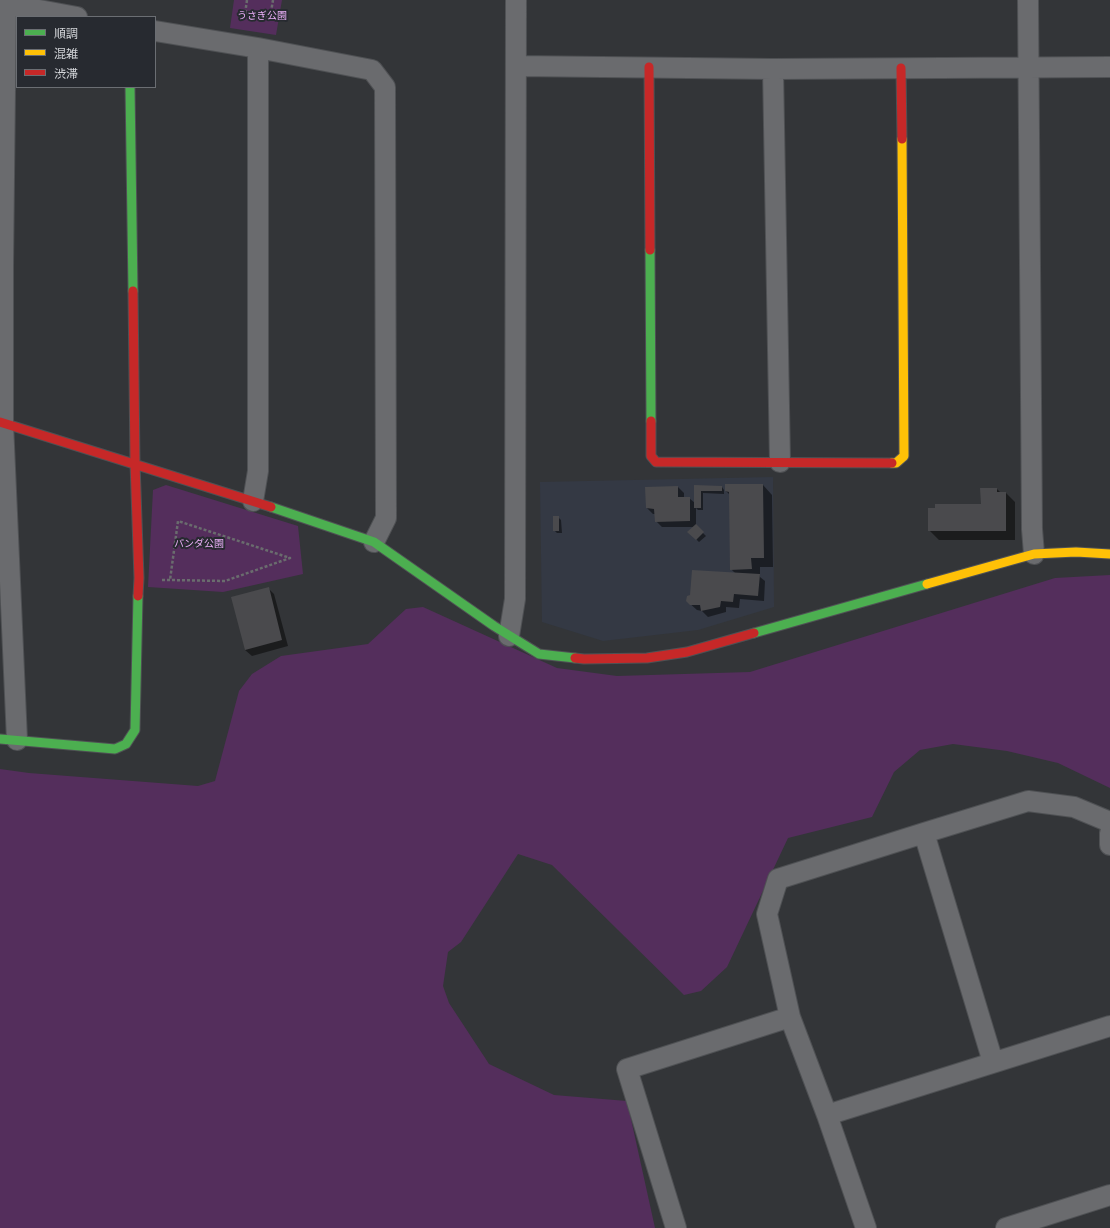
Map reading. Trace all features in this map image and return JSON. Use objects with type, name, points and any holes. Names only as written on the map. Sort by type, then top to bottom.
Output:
[{"type":"street","points":[[509,636],[515,599],[516,0]]},
{"type":"street","points":[[1028,0],[1032,521],[1034,554]]},
{"type":"street","points":[[71,16],[6,2],[1,267],[1,422],[8,740],[115,749],[126,744],[135,730],[139,578],[130,88]]},
{"type":"street","points":[[156,31],[258,48],[372,70],[385,87],[386,518],[374,542]]},
{"type":"street","points":[[253,500],[258,471],[258,48]]},
{"type":"street","points":[[516,66],[773,69],[1110,66]]},
{"type":"street","points":[[649,67],[651,456],[656,462],[896,463],[904,456],[901,68]]},
{"type":"street","points":[[773,69],[780,462]]},
{"type":"street","points":[[1,422],[253,500],[374,542],[509,636],[539,654],[584,659],[654,657],[687,652],[1034,554],[1076,552],[1110,554]]},
{"type":"street","points":[[866,1228],[827,1115],[790,1017],[767,914],[778,879],[924,832],[1028,801],[1074,807],[1110,822]]},
{"type":"street","points":[[924,832],[993,1062]]},
{"type":"street","points":[[1110,833],[1110,845]]},
{"type":"street","points":[[676,1228],[627,1069],[790,1017]]},
{"type":"street","points":[[827,1115],[1110,1026]]},
{"type":"street","points":[[1006,1228],[1110,1195]]},
{"type":"path","points":[[247,0],[245,14],[270,18],[273,0]]},
{"type":"path","points":[[139,578],[170,580],[226,581],[290,558],[178,521],[170,580]]},
{"type":"shaded area","points":[[773,477],[774,607],[698,630],[603,641],[542,622],[540,482]]},
{"type":"green space","name":"うさぎ公園","points":[[234,0],[282,0],[276,35],[230,28]]},
{"type":"green space","name":"パンダ公園","points":[[166,485],[298,526],[303,574],[223,592],[148,587],[153,490]]},
{"type":"green space","points":[[1110,575],[1110,788],[1058,763],[1007,751],[953,744],[920,750],[894,772],[872,817],[788,838],[727,967],[701,991],[684,995],[552,865],[518,854],[461,942],[448,952],[443,986],[449,1003],[489,1064],[554,1095],[627,1101],[655,1228],[0,1228],[0,769],[29,773],[198,786],[215,781],[239,691],[252,674],[281,656],[368,644],[406,609],[423,607],[557,668],[617,676],[750,672],[1055,578]]},
{"type":"building","points":[[725,484],[763,484],[764,558],[751,558],[752,569],[730,570],[729,492],[725,491]]},
{"type":"building","points":[[694,485],[722,486],[722,491],[701,491],[701,508],[694,508]]},
{"type":"building","points":[[678,486],[678,497],[690,497],[690,521],[655,522],[654,509],[646,508],[645,487]]},
{"type":"building","points":[[980,488],[997,488],[997,492],[1006,492],[1006,531],[928,531],[928,508],[935,508],[935,504],[981,504]]},
{"type":"building","points":[[553,516],[559,516],[559,531],[553,531]]},
{"type":"building","points":[[696,524],[704,532],[696,540],[687,532]]},
{"type":"building","points":[[692,570],[760,574],[758,596],[734,594],[733,602],[721,601],[720,607],[701,611],[700,605],[690,605],[686,601],[687,596],[690,595]]},
{"type":"building","points":[[269,587],[282,640],[245,650],[231,597]]},
{"type":"traffic: fast","points":[[130,88],[133,291]]},
{"type":"traffic: fast","points":[[650,250],[651,421]]},
{"type":"traffic: fast","points":[[271,507],[374,542],[494,626],[539,654],[575,658]]},
{"type":"traffic: fast","points":[[754,633],[927,584]]},
{"type":"traffic: fast","points":[[0,739],[115,749],[126,744],[135,730],[138,596]]},
{"type":"traffic: slow","points":[[892,463],[896,463],[904,456],[902,139]]},
{"type":"traffic: slow","points":[[927,584],[1034,554],[1076,552],[1110,554]]},
{"type":"traffic: jam","points":[[649,67],[650,250]]},
{"type":"traffic: jam","points":[[901,68],[902,139]]},
{"type":"traffic: jam","points":[[133,291],[135,463],[139,578],[138,596]]},
{"type":"traffic: jam","points":[[651,421],[651,456],[656,462],[892,463]]},
{"type":"traffic: jam","points":[[0,422],[271,507]]},
{"type":"traffic: jam","points":[[575,658],[647,658],[687,652],[754,633]]}]
